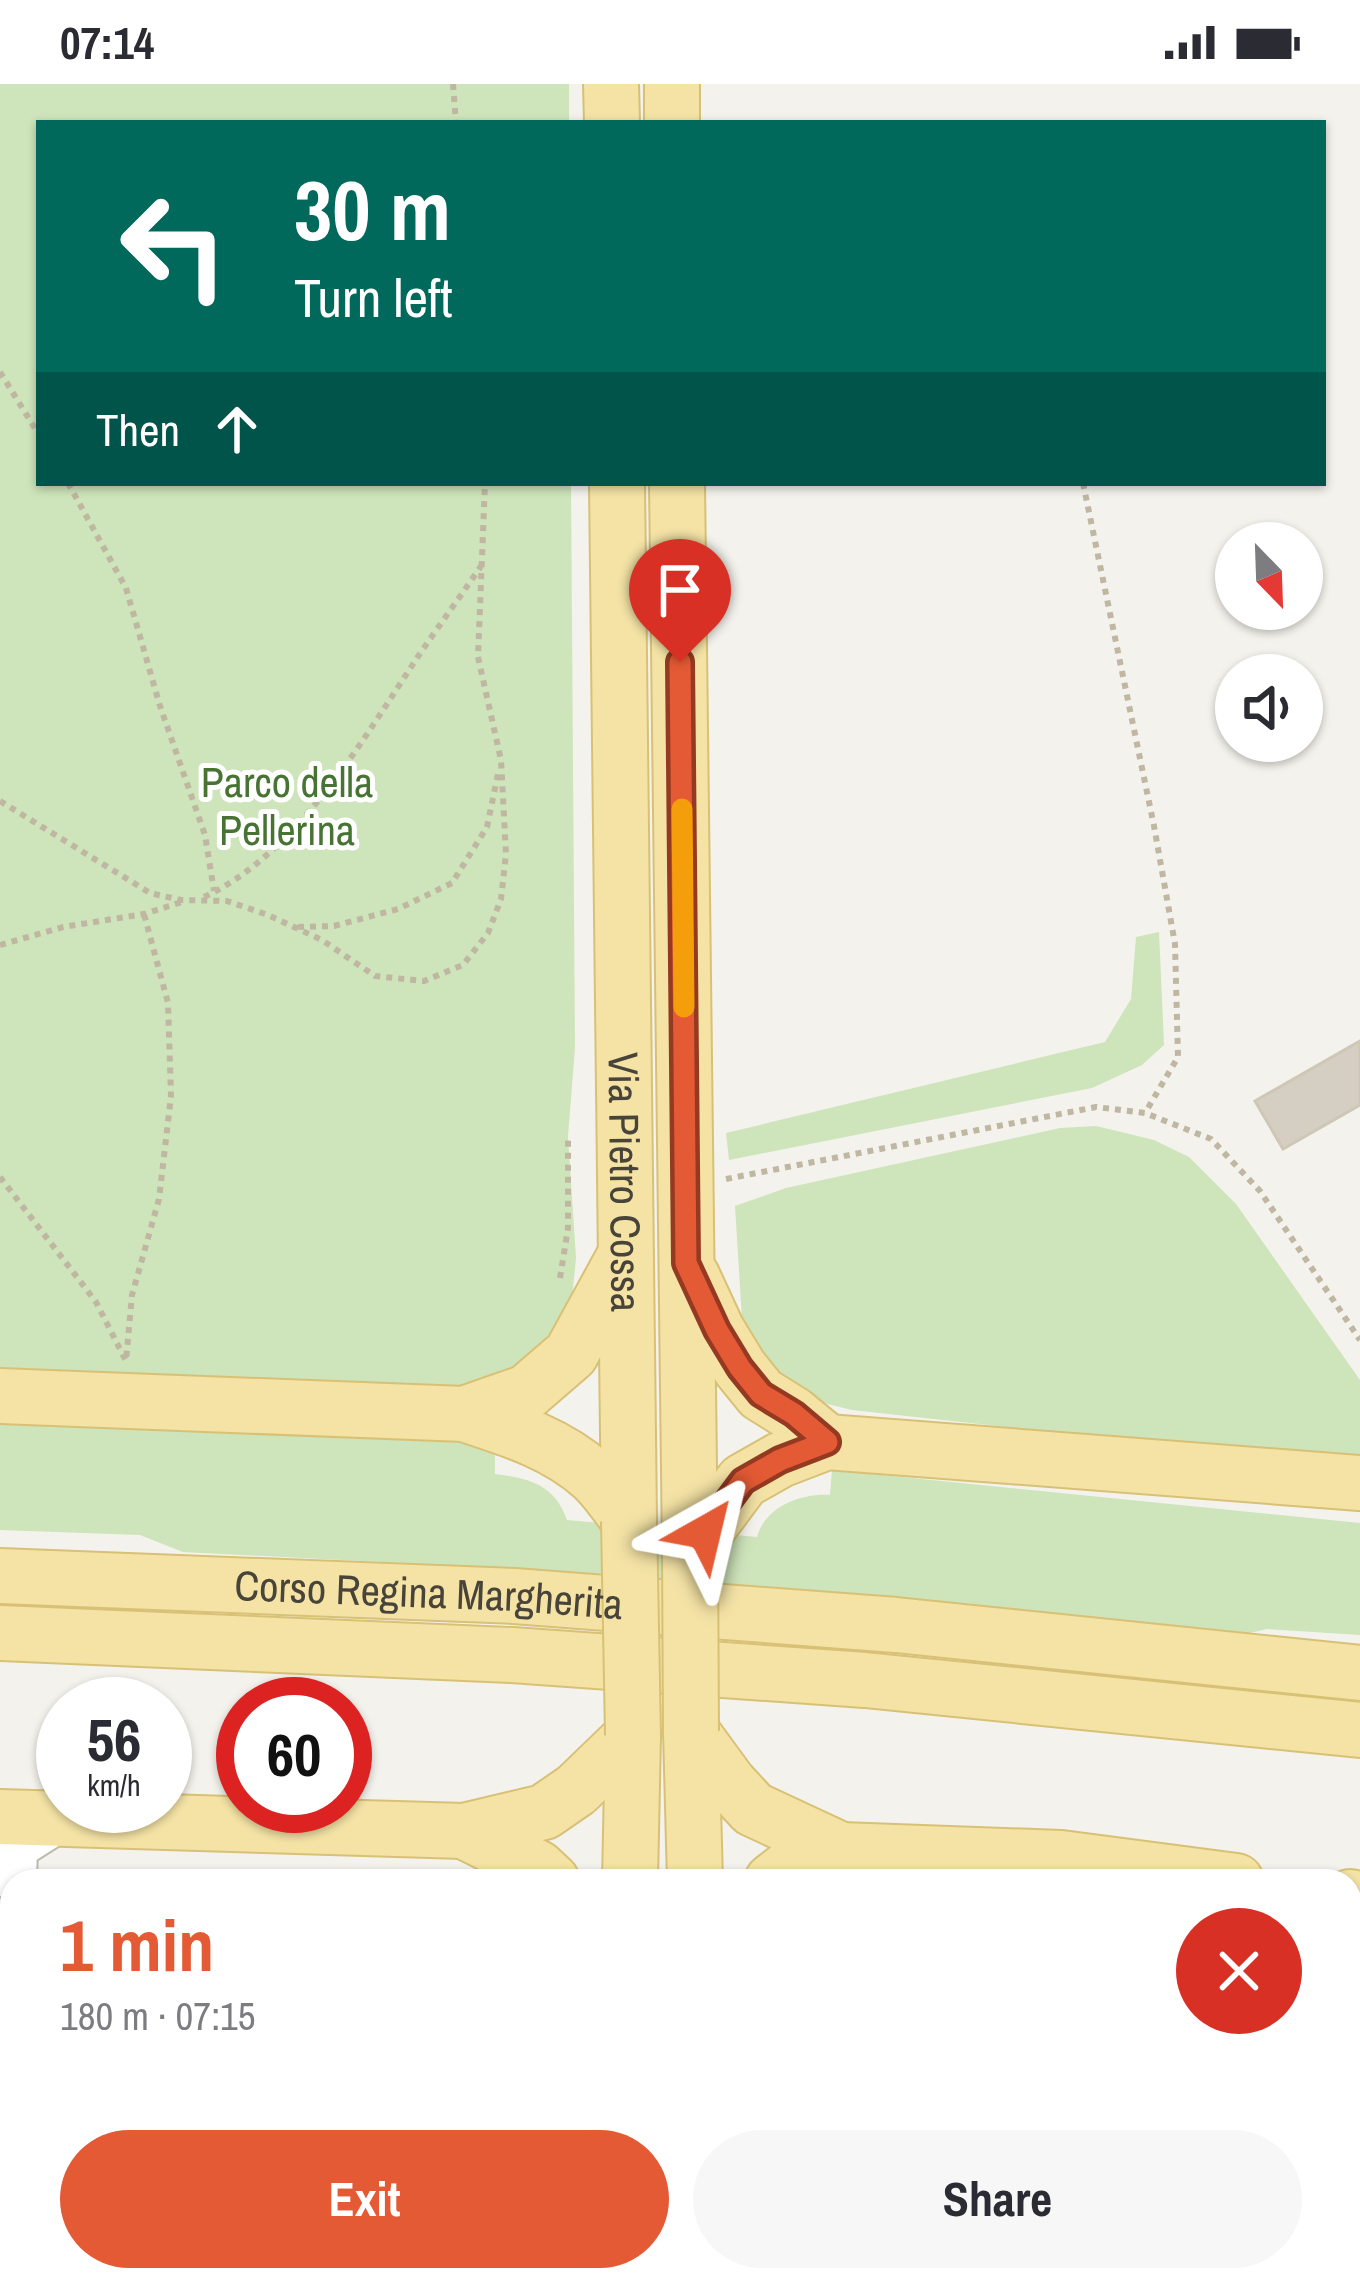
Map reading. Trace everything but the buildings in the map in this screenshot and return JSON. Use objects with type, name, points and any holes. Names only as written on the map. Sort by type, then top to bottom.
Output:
[{"type":"main road","points":[[611,84],[612,120]]},
{"type":"main road","points":[[672,84],[672,120]]},
{"type":"main road","name":"Via Pietro Cossa","points":[[616,486],[630,1869]]},
{"type":"main road","name":"Via Pietro Cossa","points":[[677,486],[695,1869]]},
{"type":"main road","points":[[464,1414],[527,1392],[571,1354],[627,1251]]},
{"type":"main road","points":[[686,1263],[740,1368],[761,1394],[827,1442]]},
{"type":"main road","points":[[0,1396],[464,1414],[560,1451],[596,1478],[629,1521]]},
{"type":"main road","points":[[690,1552],[743,1481],[827,1442],[1360,1483]]},
{"type":"main road","name":"Corso Regina Margherita","points":[[2,1575],[514,1596],[896,1624],[1357,1671]]},
{"type":"main road","name":"Corso Regina Margherita","points":[[0,1633],[512,1655],[841,1678],[1359,1730]]},
{"type":"main road","points":[[691,1731],[754,1809],[841,1850]]},
{"type":"main road","points":[[192,1824],[464,1831],[544,1812],[576,1790],[632,1735]]},
{"type":"main road","points":[[0,1817],[36,1819]]},
{"type":"main road","points":[[464,1831],[539,1869]]},
{"type":"main road","points":[[787,1869],[841,1850],[1061,1858],[1145,1869]]},
{"type":"street","points":[[15,1869],[16,1847],[39,1833]]},
{"type":"path","points":[[453,84],[456,120]]},
{"type":"path","points":[[0,372],[36,430]]},
{"type":"path","points":[[70,486],[126,588],[205,835],[215,897]]},
{"type":"path","points":[[0,945],[63,927],[215,897],[268,914],[322,940],[375,976],[424,981],[463,965],[488,934],[501,898],[506,854],[501,760],[478,658],[485,486]]},
{"type":"path","points":[[1084,486],[1175,944],[1178,1057],[1145,1113]]},
{"type":"path","points":[[215,897],[279,845],[306,815],[370,731],[483,563]]},
{"type":"path","points":[[296,928],[334,926],[398,909],[452,883],[487,827],[501,760]]},
{"type":"path","points":[[0,801],[150,893],[193,900]]},
{"type":"path","points":[[126,1361],[132,1295],[159,1199],[171,1096],[167,1003],[144,914]]},
{"type":"path","points":[[687,1187],[1096,1107],[1145,1113],[1211,1139],[1260,1191],[1360,1340]]},
{"type":"path","points":[[559,1285],[568,1228],[568,1136]]},
{"type":"path","points":[[0,1177],[97,1302],[126,1361]]},
{"type":"path","points":[[105,1360],[126,1361]]},
{"type":"green space","name":"Parco della Pellerina","points":[[0,84],[569,84],[569,120],[36,120],[36,486],[571,486],[575,1048],[568,1136],[576,1258],[572,1298],[539,1360],[468,1388],[0,1371]]},
{"type":"green space","points":[[1159,932],[1164,1045],[1142,1065],[1092,1088],[729,1160],[726,1133],[1105,1042],[1131,999],[1136,937]]},
{"type":"green space","points":[[1096,1126],[1154,1140],[1189,1157],[1236,1204],[1360,1380],[1360,1466],[852,1410],[803,1398],[778,1379],[742,1319],[735,1206],[786,1188],[1060,1128]]},
{"type":"green space","points":[[0,1424],[495,1444],[495,1474],[539,1485],[555,1499],[567,1520],[757,1537],[768,1518],[786,1504],[807,1496],[830,1495],[832,1470],[1360,1523],[1360,1635],[1267,1629],[1241,1635],[791,1590],[521,1569],[183,1552],[140,1535],[0,1530]]},
{"type":"slow traffic","points":[[682,809],[684,1007]]},
{"type":"route","points":[[680,662],[686,1263],[740,1368],[761,1394],[827,1442],[743,1481],[705,1532]]}]
